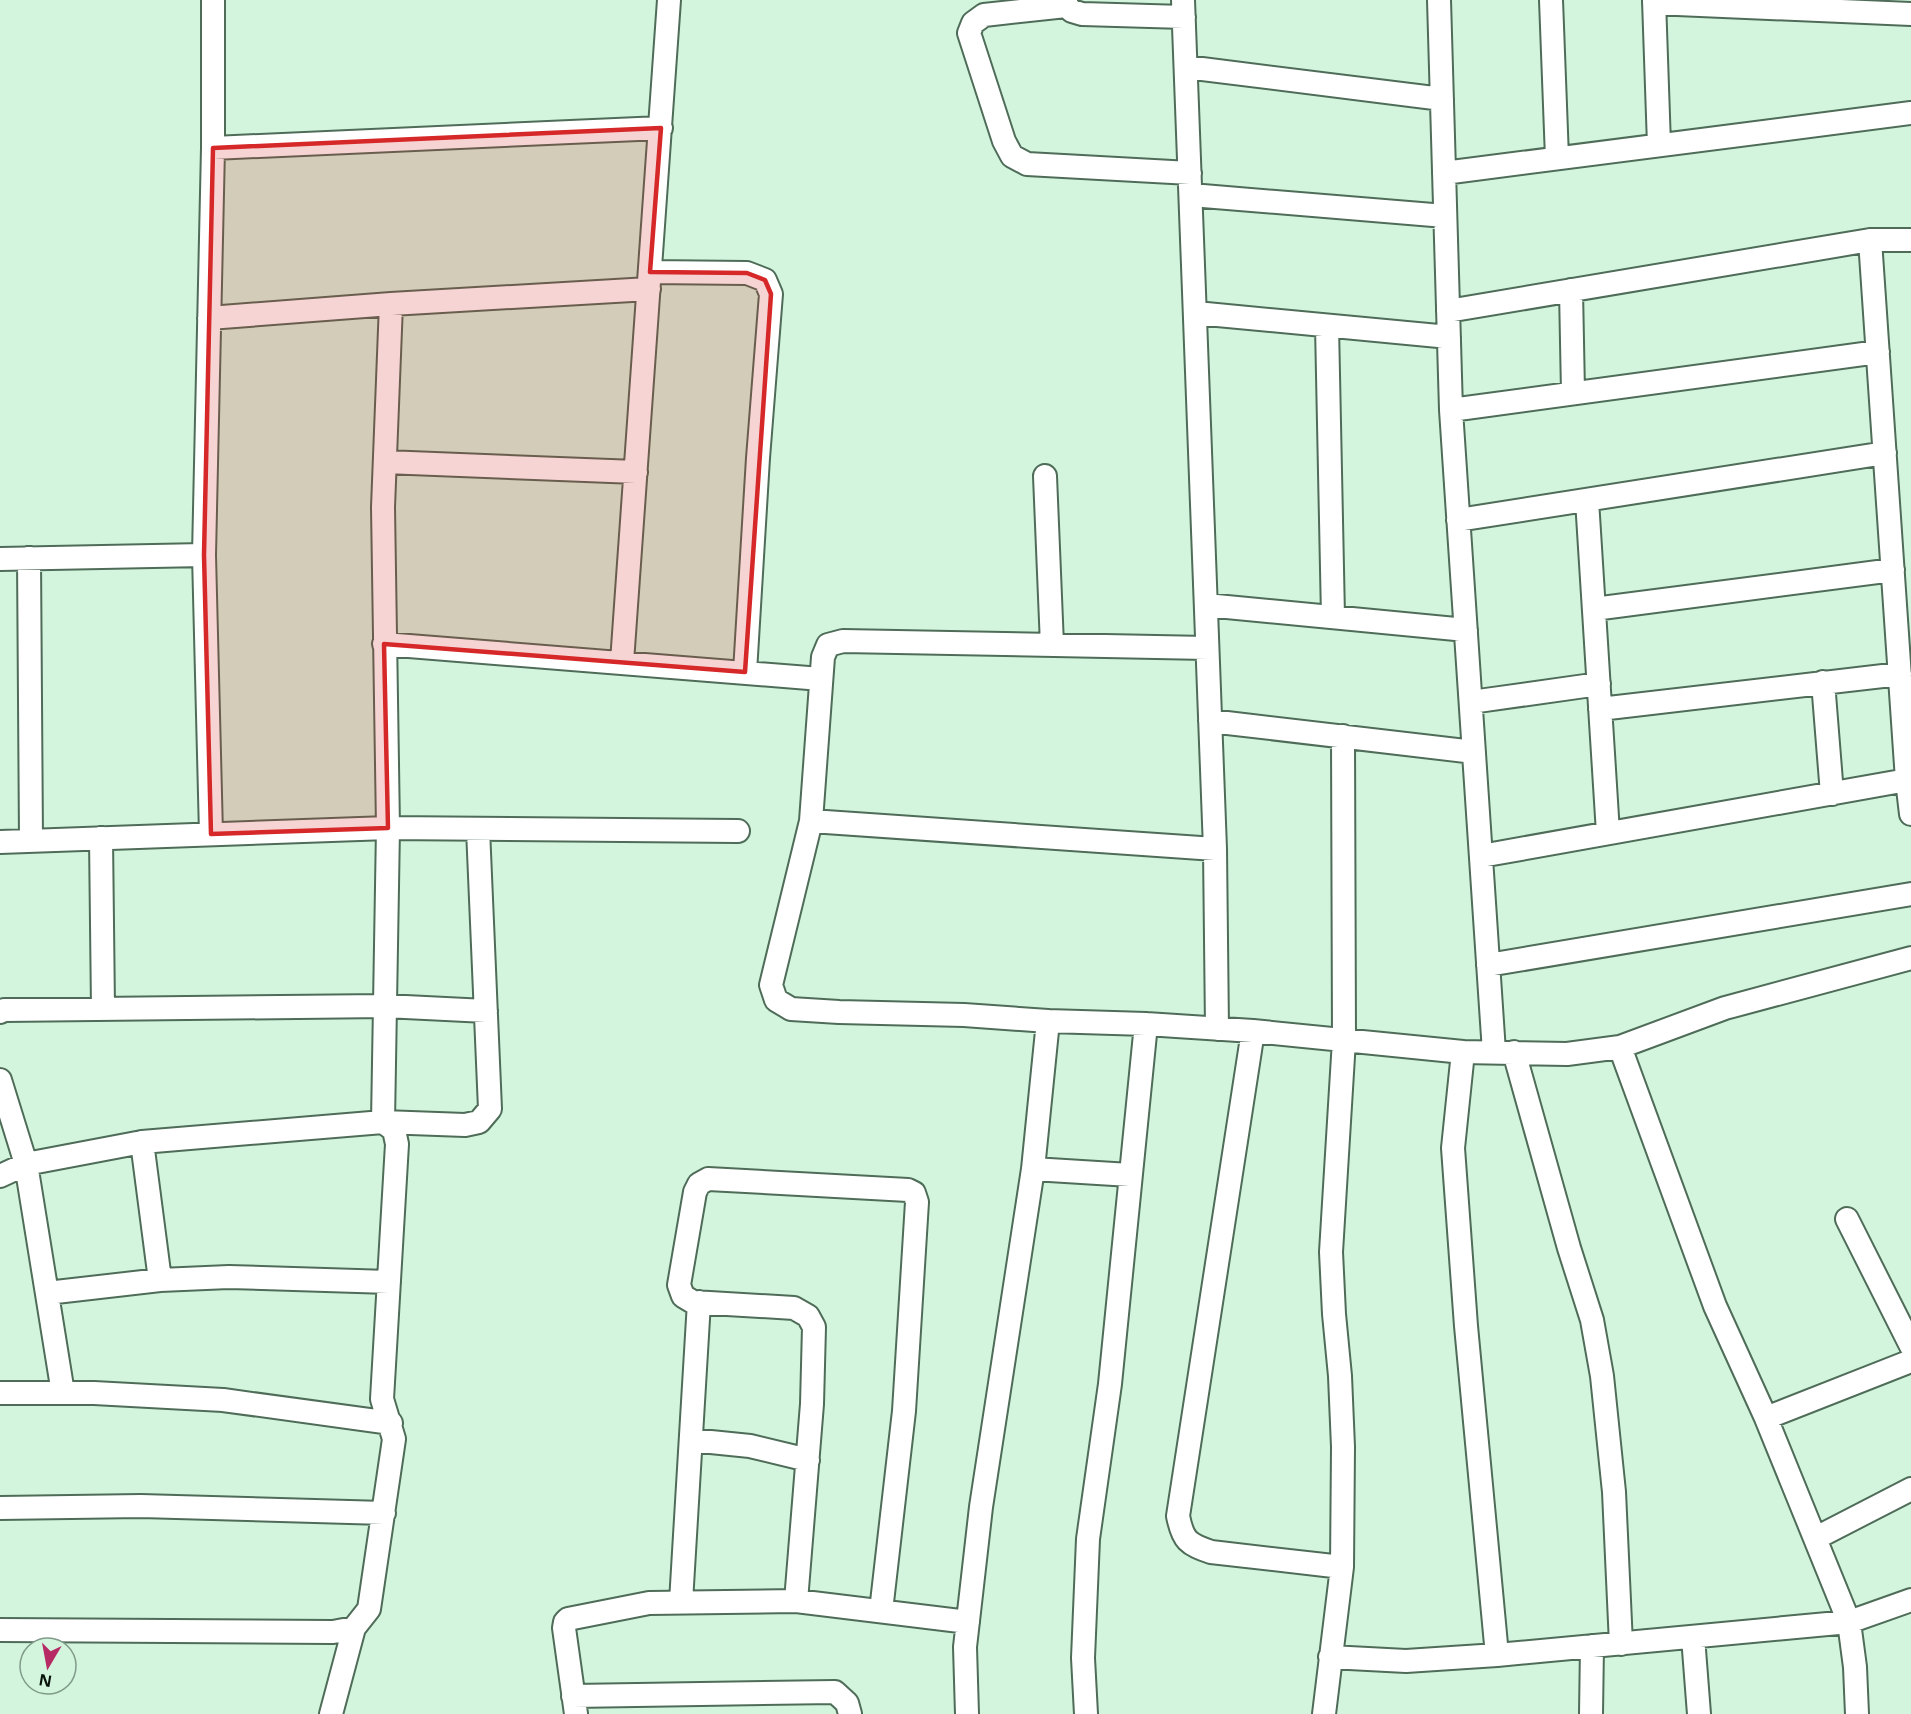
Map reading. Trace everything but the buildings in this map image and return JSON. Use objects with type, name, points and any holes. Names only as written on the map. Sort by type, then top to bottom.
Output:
[{"type":"street","points":[[211,834],[204,555],[213,148],[213,0]]},
{"type":"street","points":[[622,662],[669,0]]},
{"type":"street","points":[[1439,0],[1451,410],[1488,965],[1504,1052],[1592,1320],[1610,1439],[1621,1644]]},
{"type":"street","points":[[1551,0],[1557,158]]},
{"type":"street","points":[[1659,145],[1654,1],[1911,14]]},
{"type":"street","points":[[1217,1029],[1215,849],[1196,314],[1191,184],[1186,68],[1184,9],[1082,14],[1072,11],[1066,3],[984,15],[973,23],[969,33],[1004,141],[1012,156],[1027,164],[1191,184],[1445,216]]},
{"type":"street","points":[[1186,68],[1442,99]]},
{"type":"street","points":[[1444,172],[1911,113]]},
{"type":"street","points":[[213,148],[661,128]]},
{"type":"street","points":[[1448,311],[1870,240],[1911,240]]},
{"type":"street","points":[[1870,240],[1911,814]]},
{"type":"street","points":[[209,318],[747,273],[765,280],[771,294],[758,458],[756,673]]},
{"type":"street","points":[[1571,290],[1573,393]]},
{"type":"street","points":[[383,1122],[388,828],[383,507],[391,304]]},
{"type":"street","points":[[1196,314],[1449,337]]},
{"type":"street","points":[[1327,326],[1333,617]]},
{"type":"street","points":[[1451,410],[1878,352]]},
{"type":"street","points":[[1458,520],[1885,453]]},
{"type":"street","points":[[385,462],[636,472]]},
{"type":"street","points":[[1045,476],[1052,645]]},
{"type":"street","points":[[1587,500],[1608,833]]},
{"type":"street","points":[[0,559],[204,555]]},
{"type":"street","points":[[29,558],[31,840]]},
{"type":"street","points":[[1594,609],[1893,570]]},
{"type":"street","points":[[1206,605],[1466,630]]},
{"type":"street","points":[[1207,648],[843,641],[828,645],[814,678],[811,821],[771,985],[776,1000],[791,1009],[1146,1024],[1253,1031],[1463,1052],[1567,1054],[1620,1047],[1725,1008],[1911,958]]},
{"type":"street","points":[[384,644],[814,678]]},
{"type":"street","points":[[1600,709],[1900,674]]},
{"type":"street","points":[[1824,682],[1832,794]]},
{"type":"street","points":[[1471,702],[1599,684]]},
{"type":"street","points":[[1210,721],[1474,752]]},
{"type":"street","points":[[1324,1714],[1342,1567],[1343,1447],[1331,1252],[1344,1040],[1343,736]]},
{"type":"street","points":[[1481,856],[1907,780]]},
{"type":"street","points":[[811,821],[1215,849]]},
{"type":"street","points":[[0,842],[388,828],[738,831]]},
{"type":"street","points":[[0,1176],[26,1164],[142,1142],[383,1122],[465,1125],[479,1122],[490,1109],[478,829]]},
{"type":"street","points":[[101,838],[103,1009]]},
{"type":"street","points":[[1488,965],[1911,894]]},
{"type":"street","points":[[0,1012],[4,1010],[385,1005],[486,1011]]},
{"type":"street","points":[[967,1714],[965,1647],[981,1507],[1033,1169],[1048,1021]]},
{"type":"street","points":[[1086,1714],[1083,1658],[1088,1539],[1110,1384],[1146,1024]]},
{"type":"street","points":[[1253,1031],[1178,1516],[1181,1535],[1191,1545],[1211,1552],[1342,1567]]},
{"type":"street","points":[[1620,1047],[1700,1266],[1766,1418],[1850,1622],[1857,1714]]},
{"type":"street","points":[[1463,1052],[1454,1148],[1466,1326],[1497,1655]]},
{"type":"street","points":[[0,1080],[26,1164],[63,1393]]},
{"type":"street","points":[[331,1714],[354,1628],[369,1609],[394,1439],[382,1399],[397,1144],[394,1130],[383,1122]]},
{"type":"street","points":[[142,1142],[160,1280]]},
{"type":"street","points":[[1033,1169],[1130,1176]]},
{"type":"street","points":[[796,1600],[812,1404],[814,1327],[808,1316],[795,1308],[693,1302],[683,1296],[679,1285],[695,1192],[699,1184],[708,1179],[908,1190],[914,1193],[917,1202],[904,1411],[881,1611]]},
{"type":"street","points":[[1847,1219],[1911,1346]]},
{"type":"street","points":[[47,1293],[160,1280],[230,1277],[389,1282]]},
{"type":"street","points":[[681,1602],[699,1302]]},
{"type":"street","points":[[1766,1418],[1911,1361]]},
{"type":"street","points":[[0,1393],[63,1393],[223,1400],[391,1423]]},
{"type":"street","points":[[691,1440],[750,1446],[808,1460]]},
{"type":"street","points":[[1816,1538],[1911,1489]]},
{"type":"street","points":[[0,1508],[141,1506],[384,1513]]},
{"type":"street","points":[[850,1714],[847,1703],[835,1692],[574,1705],[565,1622],[568,1619],[649,1602],[796,1600],[968,1622]]},
{"type":"street","points":[[1330,1657],[1406,1661],[1497,1655],[1850,1622],[1911,1600]]},
{"type":"street","points":[[0,1630],[333,1632],[354,1628]]},
{"type":"street","points":[[1693,1637],[1699,1714]]},
{"type":"street","points":[[1591,1714],[1592,1646]]},
{"type":"highlighted area","points":[[661,128],[650,272],[747,273],[765,280],[771,294],[745,672],[384,644],[388,828],[211,834],[204,555],[213,148]]}]
